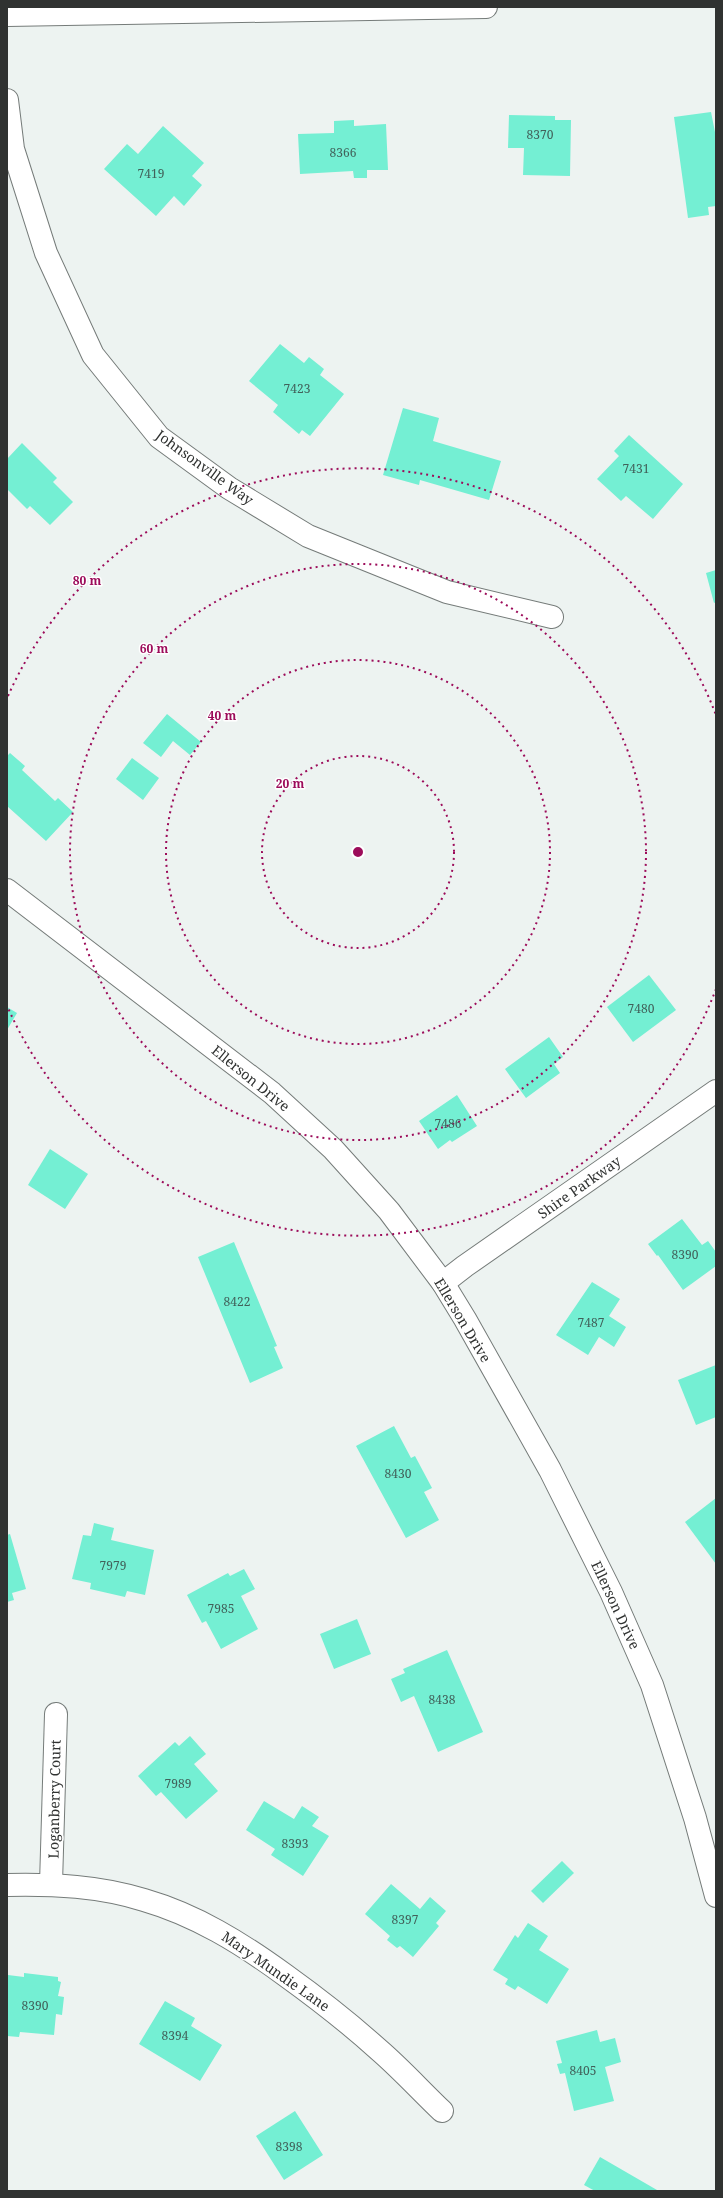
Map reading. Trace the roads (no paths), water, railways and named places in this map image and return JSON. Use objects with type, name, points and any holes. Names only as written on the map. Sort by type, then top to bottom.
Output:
[{"type":"street","points":[[7,15],[486,7]]},
{"type":"street","name":"Johnsonville Way","points":[[7,100],[13,149],[46,253],[55,273],[93,355],[159,437],[229,488],[308,536],[447,592],[552,617]]},
{"type":"street","name":"Ellerson Drive","points":[[7,890],[272,1093],[333,1149],[384,1205],[443,1283],[465,1319],[550,1470],[611,1592],[652,1685],[695,1818],[716,1896]]},
{"type":"street","name":"Shire Parkway","points":[[443,1283],[471,1261],[714,1096]]},
{"type":"street","name":"Loganberry Court","points":[[52,1884],[56,1714]]},
{"type":"street","name":"Mary Mundie Lane","points":[[7,1885],[52,1884],[90,1888],[144,1900],[196,1919],[245,1946],[328,2006],[380,2050],[442,2111]]}]
